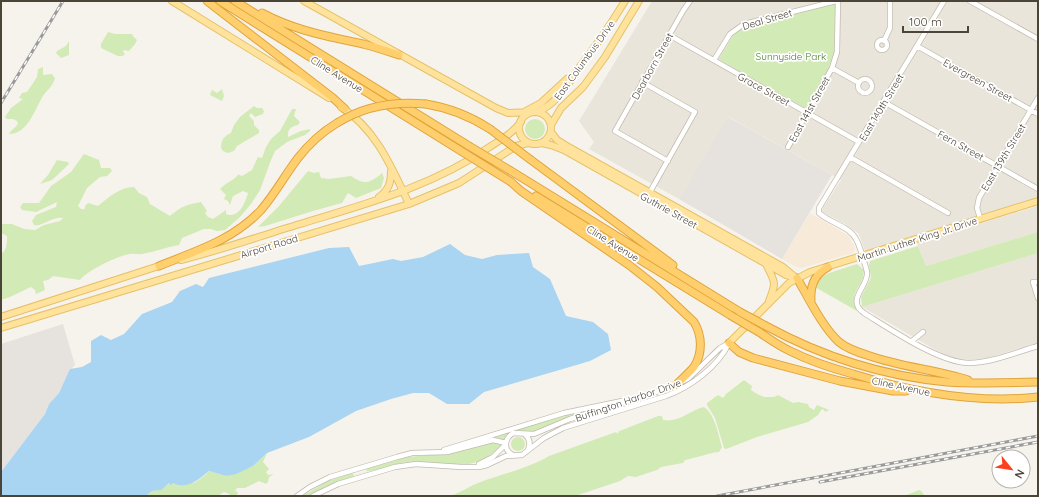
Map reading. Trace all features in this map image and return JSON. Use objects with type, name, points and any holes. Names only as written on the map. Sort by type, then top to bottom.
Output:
[{"type":"highway","points":[[208,1],[333,98],[345,109]]},
{"type":"highway","name":"Cline Avenue","points":[[220,1],[511,182],[790,351],[815,362],[874,380],[915,390],[950,396],[992,399],[1038,397]]},
{"type":"highway","name":"Cline Avenue","points":[[235,1],[740,312],[783,335],[811,347],[888,372],[929,379],[980,384],[1038,382]]},
{"type":"highway","points":[[240,1],[286,25],[307,32],[365,45],[399,55]]},
{"type":"highway","points":[[159,266],[220,241],[244,226],[267,203],[304,150],[321,134],[337,123],[359,112],[379,106],[404,103],[426,104],[458,112],[490,129],[706,290]]},
{"type":"highway","points":[[511,182],[521,191],[629,265],[657,287],[694,322],[700,339],[698,356],[694,367],[676,384]]},
{"type":"highway","points":[[811,301],[811,289],[813,282],[822,271],[828,267]]},
{"type":"highway","points":[[796,278],[826,326],[840,342],[859,353],[886,362],[953,375],[980,384]]},
{"type":"highway","points":[[729,343],[739,352],[753,358],[840,381],[893,391],[915,390]]},
{"type":"main road","points":[[172,1],[345,109],[371,134],[383,152],[409,204]]},
{"type":"main road","points":[[304,1],[500,110],[508,113],[535,112],[546,116],[551,125],[551,132],[547,140],[541,144],[535,145],[524,140],[520,133],[520,122],[526,115],[535,112]]},
{"type":"main road","name":"East Columbus Drive","points":[[535,112],[550,106],[592,52],[625,1]]},
{"type":"main road","name":"East Columbus Drive","points":[[551,125],[561,108],[582,87],[605,57],[639,1]]},
{"type":"main road","points":[[520,113],[541,103],[567,79],[573,77]]},
{"type":"main road","name":"Airport Road","points":[[1,317],[159,266],[196,256],[402,192],[460,166],[509,134],[520,122]]},
{"type":"main road","name":"Guthrie Street","points":[[551,132],[557,140],[565,145],[650,192],[766,264],[786,275],[796,278]]},
{"type":"main road","name":"Airport Road","points":[[1,328],[409,204],[459,183],[516,146],[528,143]]},
{"type":"main road","name":"Guthrie Street","points":[[541,144],[551,145],[572,154],[732,242],[787,269],[796,278]]},
{"type":"main road","points":[[375,200],[386,192],[390,185],[391,167]]},
{"type":"main road","name":"Martin Luther King Jr. Drive","points":[[796,278],[810,272],[1038,201]]},
{"type":"main road","points":[[766,264],[775,283],[768,304]]},
{"type":"main road","points":[[729,343],[789,283],[796,278]]},
{"type":"main road","points":[[60,298],[64,309]]},
{"type":"street","name":"Dearborn Street","points":[[668,161],[615,131],[690,1]]},
{"type":"street","name":"Deal Street","points":[[714,60],[730,34],[744,24],[837,1]]},
{"type":"street","name":"East 141st Street","points":[[788,147],[832,68],[837,52],[837,1]]},
{"type":"street","points":[[884,41],[890,28],[890,1]]},
{"type":"street","name":"East 140th Street","points":[[862,256],[858,242],[852,233],[819,213],[820,208],[944,1]]},
{"type":"street","points":[[970,1],[1038,40]]},
{"type":"street","name":"Grace Street","points":[[669,35],[859,142]]},
{"type":"street","name":"Evergreen Street","points":[[917,46],[1038,114]]},
{"type":"street","points":[[832,68],[859,83]]},
{"type":"street","points":[[642,82],[695,112],[650,192]]},
{"type":"street","name":"East 139th Street","points":[[980,218],[977,208],[979,198],[1038,98]]},
{"type":"street","name":"Fern Street","points":[[884,102],[1038,189]]},
{"type":"street","points":[[850,157],[948,213]]},
{"type":"street","points":[[862,256],[867,275],[857,297],[859,309],[945,359],[970,363],[992,359],[1038,346]]},
{"type":"street","points":[[1036,282],[1038,298]]},
{"type":"street","points":[[912,341],[923,332]]},
{"type":"street","name":"Buffington Harbor Drive","points":[[522,433],[534,434],[570,419],[641,397],[676,384],[692,375],[720,348],[729,343]]},
{"type":"street","name":"Buffington Harbor Drive","points":[[528,450],[544,438],[563,428],[666,396],[680,390],[696,380],[707,370],[724,353],[729,343]]},
{"type":"street","points":[[433,452],[564,413],[641,397]]},
{"type":"street","points":[[315,496],[342,483],[407,465],[471,467],[487,465],[506,456],[522,455],[528,450],[530,442],[526,435],[522,433],[518,432],[510,435],[506,443],[493,457],[471,467]]},
{"type":"street","points":[[297,496],[318,482],[412,453],[447,452],[494,440],[506,443]]},
{"type":"street","points":[[506,443],[508,451],[515,456]]},
{"type":"shaded area","points":[[652,1],[1038,1],[1038,182],[1034,189],[1038,192],[1038,198],[865,251],[859,234],[845,224],[821,211],[841,180],[729,117],[679,199],[589,149],[594,142],[579,121]]},
{"type":"shaded area","points":[[728,117],[832,175],[782,259],[679,199]]},
{"type":"shaded area","points":[[1038,206],[1038,232],[926,266],[917,243]]},
{"type":"shaded area","points":[[810,213],[849,236],[855,249],[852,253],[802,268],[782,259]]},
{"type":"shaded area","points":[[1038,253],[1038,343],[987,358],[970,360],[959,359],[946,356],[862,307]]},
{"type":"shaded area","points":[[63,324],[75,365],[70,370],[59,393],[49,404],[45,414],[1,472],[1,344]]},
{"type":"green space","name":"Sunnyside Park","points":[[833,4],[835,6],[834,52],[827,72],[808,106],[805,108],[719,59],[733,36],[742,29]]},
{"type":"green space","points":[[108,32],[115,34],[132,34],[137,40],[129,51],[124,50],[123,52],[125,54],[123,56],[118,56],[101,48],[101,44]]},
{"type":"green space","points":[[69,41],[69,55],[61,58],[56,53],[66,46]]},
{"type":"green space","points":[[43,67],[43,75],[52,74],[55,78],[53,83],[43,96],[34,114],[26,125],[16,133],[9,134],[18,124],[17,121],[7,119],[5,117],[11,108],[23,99],[19,98],[22,93],[27,92],[37,77],[38,69]]},
{"type":"green space","points":[[222,89],[224,96],[222,101],[210,95],[212,90],[217,93]]},
{"type":"green space","points":[[254,106],[257,108],[262,108],[264,111],[263,114],[255,117],[251,113],[249,116],[254,121],[254,125],[259,130],[259,133],[237,146],[234,151],[228,153],[223,151],[221,148],[223,139],[226,135],[231,133],[234,125],[240,117]]},
{"type":"green space","points":[[292,109],[296,109],[294,116],[300,122],[298,125],[293,126],[290,129],[288,132],[288,137],[301,131],[310,129],[310,131],[305,135],[287,142],[275,151],[260,190],[239,218],[225,230],[217,231],[204,229],[182,238],[179,245],[147,253],[124,255],[103,264],[89,272],[80,280],[53,276],[48,280],[43,281],[45,290],[36,294],[35,290],[31,287],[1,300],[1,254],[6,249],[7,236],[1,233],[1,226],[3,224],[12,224],[24,229],[35,230],[44,225],[60,221],[63,218],[37,225],[34,225],[32,221],[36,215],[56,207],[57,202],[36,212],[22,210],[20,207],[23,203],[39,203],[51,186],[71,172],[84,154],[99,160],[101,168],[110,168],[112,171],[107,176],[100,177],[87,188],[78,206],[81,209],[85,209],[85,206],[88,203],[98,206],[119,191],[129,187],[134,187],[139,193],[147,197],[150,204],[170,216],[184,206],[201,202],[207,211],[205,213],[208,217],[213,219],[226,210],[226,214],[231,215],[241,209],[248,193],[243,191],[233,196],[230,205],[228,201],[224,199],[226,195],[220,189],[236,177],[238,175],[237,174],[242,176],[252,170],[258,157],[262,158],[266,147],[271,139],[280,131]]},
{"type":"green space","points":[[535,119],[542,122],[545,129],[542,136],[535,139],[528,136],[525,129],[528,122]]},
{"type":"green space","points":[[57,160],[68,162],[69,164],[52,180],[40,184],[48,175]]},
{"type":"green space","points":[[308,171],[314,173],[319,172],[321,178],[329,179],[351,176],[360,181],[366,182],[374,179],[382,173],[384,178],[381,188],[356,198],[348,193],[342,203],[258,227],[279,206]]},
{"type":"green space","points":[[1038,232],[1038,253],[862,307],[861,297],[871,278],[869,265],[870,261],[918,246],[926,266]]},
{"type":"green space","points":[[857,264],[864,270],[862,281],[854,299],[854,304],[857,311],[815,287],[821,277]]},
{"type":"green space","points":[[744,380],[752,386],[751,390],[764,397],[774,397],[778,395],[793,403],[798,402],[808,404],[809,407],[814,410],[817,405],[829,410],[825,412],[822,409],[818,415],[808,422],[757,437],[726,449],[724,448],[715,418],[707,403],[718,395],[723,398]]},
{"type":"green space","points":[[608,406],[535,431],[514,431],[507,436],[504,441],[499,438],[494,438],[493,436],[561,415]]},
{"type":"green space","points":[[704,407],[711,414],[716,425],[722,447],[719,452],[685,460],[683,463],[661,467],[657,470],[636,477],[628,476],[620,481],[575,496],[450,496],[478,483],[541,461],[549,456],[616,432],[618,434],[619,431],[658,416],[662,416],[663,420],[674,420]]},
{"type":"green space","points":[[515,437],[521,437],[525,441],[525,447],[521,451],[515,451],[511,447],[511,441]]},
{"type":"green space","points":[[493,442],[501,445],[490,455],[480,461],[469,464],[458,465],[408,462],[377,470],[366,471],[367,468],[408,457],[451,453]]},
{"type":"green space","points":[[267,453],[263,462],[269,469],[266,472],[268,475],[274,474],[269,477],[266,484],[259,481],[245,488],[237,488],[235,491],[238,492],[237,495],[230,496],[224,492],[218,496],[146,496],[152,491],[159,490],[170,483],[194,483],[209,471],[226,476],[253,466]]},
{"type":"green space","points":[[352,473],[354,475],[353,477],[328,486],[308,496],[302,496],[328,481]]},
{"type":"green space","points":[[919,490],[925,496],[904,496]]},
{"type":"water","points":[[450,244],[465,255],[482,259],[497,255],[529,253],[533,267],[550,279],[566,316],[593,322],[608,334],[611,350],[590,361],[484,392],[469,404],[447,404],[429,393],[413,393],[391,399],[356,411],[309,437],[267,453],[253,466],[236,474],[226,476],[209,471],[201,478],[188,485],[178,485],[173,483],[170,485],[169,483],[161,490],[152,491],[146,496],[1,496],[1,472],[45,414],[49,404],[59,393],[70,369],[82,367],[91,362],[91,341],[101,335],[111,340],[124,334],[142,314],[172,302],[180,291],[196,284],[203,287],[209,278],[329,248],[349,247],[359,266],[393,259],[401,261],[423,257]]},
{"type":"railway","points":[[1,103],[63,1]]},
{"type":"railway","points":[[717,496],[1038,436]]},
{"type":"railway","points":[[820,482],[1038,442]]}]
